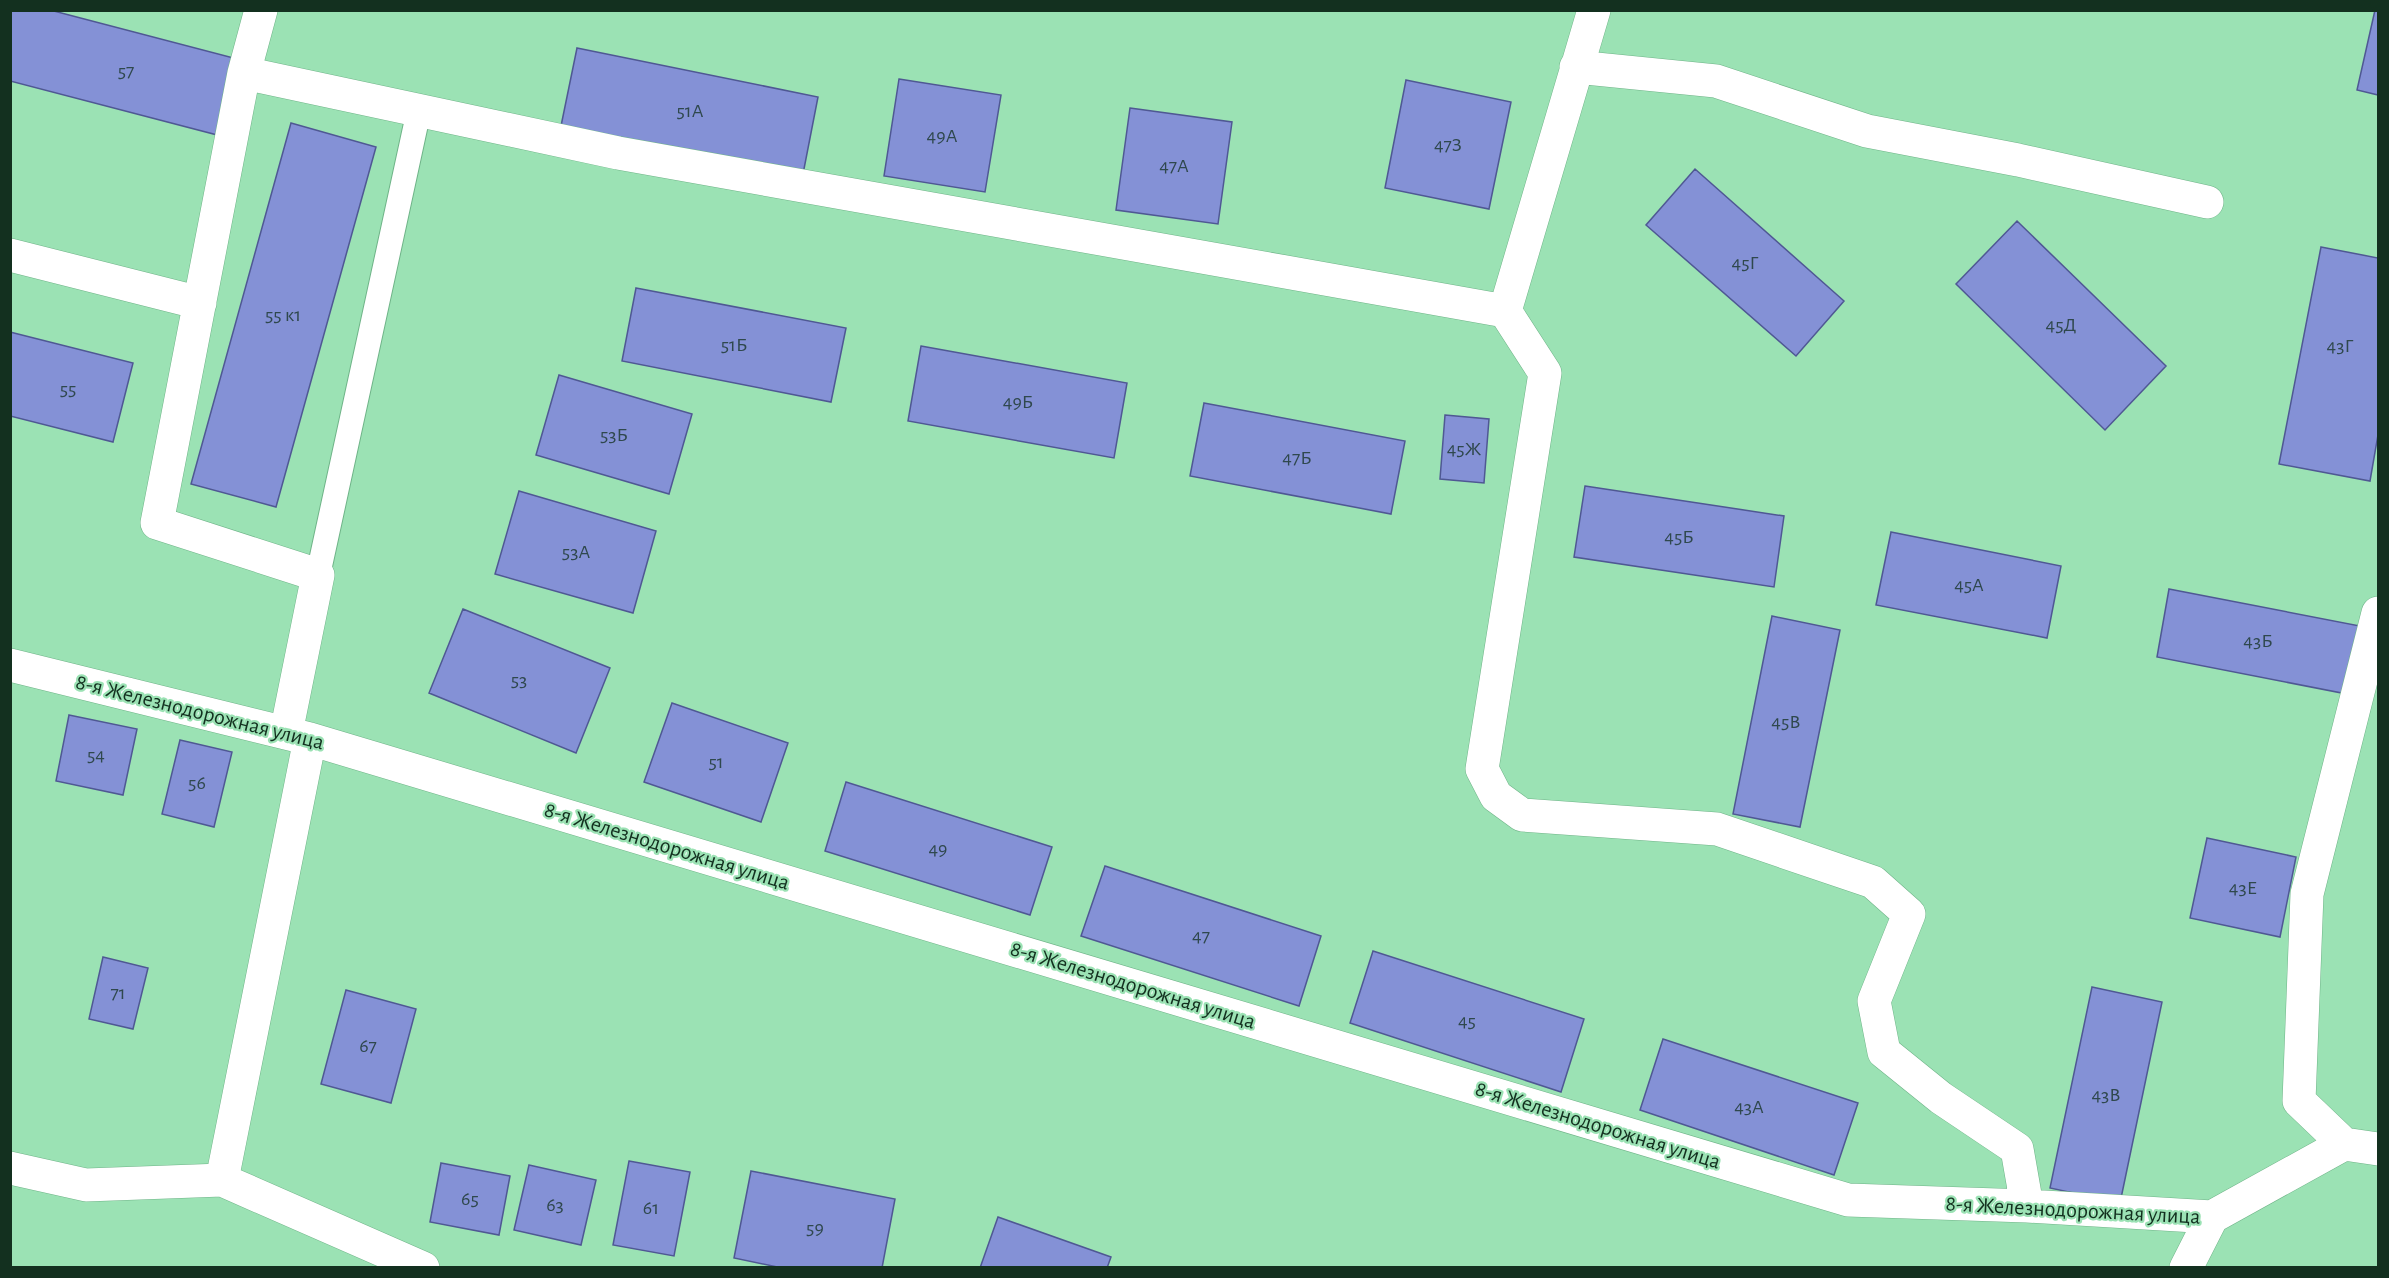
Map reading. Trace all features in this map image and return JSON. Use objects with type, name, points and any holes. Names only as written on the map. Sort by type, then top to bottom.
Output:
[{"type":"street","points":[[222,1180],[298,736],[318,574],[157,523],[244,73],[261,10]]},
{"type":"street","points":[[1505,311],[1594,10]]},
{"type":"street","points":[[1576,67],[1716,81],[1867,131],[2018,160],[2207,202]]},
{"type":"street","points":[[244,73],[618,153],[1505,311],[1545,373],[1482,770],[1496,796],[1522,815],[1717,829],[1873,882],[1909,914],[1874,1002],[1884,1052],[1941,1098],[2017,1149],[2027,1206]]},
{"type":"street","points":[[10,255],[200,303]]},
{"type":"street","points":[[2379,613],[2307,894],[2299,1101],[2344,1144],[2379,1149]]},
{"type":"street","name":"8-я Железнодорожная улица","points":[[10,665],[298,736],[1848,1200],[2027,1206],[2212,1217],[2186,1268]]},
{"type":"street","points":[[2212,1217],[2344,1144]]},
{"type":"street","points":[[10,1168],[86,1185],[222,1180],[423,1268]]},
{"type":"lane","points":[[318,574],[419,110]]},
{"type":"building","points":[[10,10],[50,10],[245,61],[225,137],[10,81]]},
{"type":"building","points":[[2375,10],[2378,10],[2378,95],[2357,90]]},
{"type":"building","points":[[577,48],[818,97],[803,174],[561,126]]},
{"type":"building","points":[[899,79],[1001,95],[985,192],[884,176]]},
{"type":"building","points":[[1406,80],[1511,102],[1489,209],[1385,188]]},
{"type":"building","points":[[1130,108],[1232,122],[1218,224],[1116,210]]},
{"type":"building","points":[[291,123],[376,147],[276,507],[191,484]]},
{"type":"building","points":[[1695,169],[1844,301],[1796,356],[1646,225]]},
{"type":"building","points":[[2017,221],[2166,366],[2105,430],[1956,284]]},
{"type":"building","points":[[2321,247],[2378,258],[2378,435],[2370,481],[2279,464]]},
{"type":"building","points":[[636,288],[846,328],[831,402],[622,361]]},
{"type":"building","points":[[10,332],[133,363],[113,442],[10,416]]},
{"type":"building","points":[[921,346],[1127,383],[1114,458],[908,421]]},
{"type":"building","points":[[559,375],[692,414],[669,494],[536,455]]},
{"type":"building","points":[[1204,403],[1405,441],[1391,514],[1190,476]]},
{"type":"building","points":[[1445,415],[1489,419],[1484,483],[1440,479]]},
{"type":"building","points":[[1585,486],[1784,516],[1774,587],[1574,557]]},
{"type":"building","points":[[519,491],[656,531],[633,613],[495,574]]},
{"type":"building","points":[[1891,532],[2061,566],[2047,638],[1876,605]]},
{"type":"building","points":[[2169,589],[2360,626],[2347,694],[2157,657]]},
{"type":"building","points":[[463,609],[610,668],[576,753],[429,693]]},
{"type":"building","points":[[1772,616],[1840,630],[1800,827],[1733,814]]},
{"type":"building","points":[[672,703],[788,743],[761,822],[644,782]]},
{"type":"building","points":[[69,715],[137,729],[123,795],[56,781]]},
{"type":"building","points":[[180,740],[232,752],[214,827],[162,814]]},
{"type":"building","points":[[846,782],[1052,847],[1030,915],[825,851]]},
{"type":"building","points":[[2207,838],[2296,857],[2280,937],[2190,918]]},
{"type":"building","points":[[1105,866],[1321,936],[1299,1006],[1081,936]]},
{"type":"building","points":[[1373,951],[1584,1019],[1561,1092],[1350,1023]]},
{"type":"building","points":[[103,957],[148,968],[133,1029],[89,1019]]},
{"type":"building","points":[[2092,987],[2162,1002],[2120,1203],[2050,1188]]},
{"type":"building","points":[[346,990],[416,1009],[391,1103],[321,1084]]},
{"type":"building","points":[[1663,1039],[1858,1103],[1834,1175],[1640,1110]]},
{"type":"building","points":[[629,1161],[690,1172],[674,1256],[613,1245]]},
{"type":"building","points":[[441,1163],[510,1176],[499,1235],[430,1222]]},
{"type":"building","points":[[529,1165],[596,1180],[581,1245],[514,1230]]},
{"type":"building","points":[[751,1171],[895,1199],[882,1268],[782,1268],[734,1258]]},
{"type":"building","points":[[998,1217],[1111,1257],[1107,1268],[980,1268]]}]
